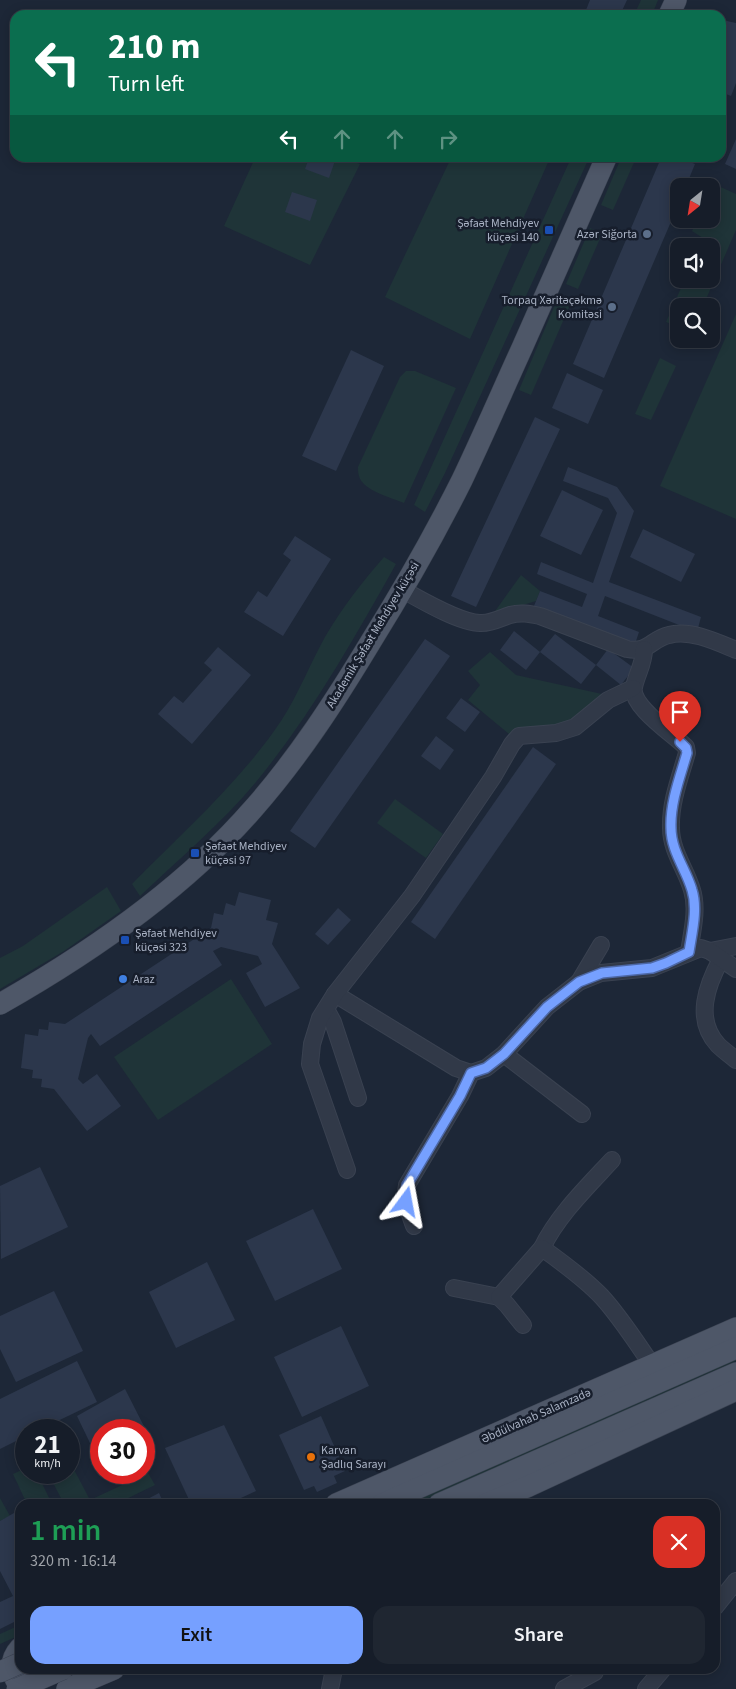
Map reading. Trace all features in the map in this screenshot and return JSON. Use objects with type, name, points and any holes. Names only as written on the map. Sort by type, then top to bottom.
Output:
[{"type":"main road","name":"Akademik Şəfaət Mehdiyev küçəsi","points":[[0,1004],[43,979],[93,946],[164,893],[214,849],[253,809],[298,752],[340,693],[403,590],[462,479],[604,162]]},
{"type":"main road","name":"Əbdülvahab Salamzadə","points":[[347,1499],[736,1328]]},
{"type":"main road","name":"Əbdülvahab Salamzadə","points":[[393,1499],[736,1348]]},
{"type":"main road","points":[[450,1499],[736,1373]]},
{"type":"main road","points":[[498,1499],[736,1390]]},
{"type":"main road","points":[[0,1651],[15,1644]]},
{"type":"main road","points":[[15,1656],[12,1673],[22,1689]]},
{"type":"main road","points":[[0,1672],[15,1665]]},
{"type":"main road","points":[[17,1689],[52,1674]]},
{"type":"main road","points":[[67,1689],[102,1674]]},
{"type":"street","points":[[403,590],[437,608],[482,624],[512,614],[525,613],[540,616],[636,651],[644,649],[668,635],[680,634],[709,638],[736,650]]},
{"type":"street","points":[[347,1170],[310,1064],[312,1044],[320,1018],[335,994],[412,896],[519,736],[565,731],[575,727],[608,700],[633,688],[643,665],[644,649]]},
{"type":"street","points":[[633,688],[642,708],[686,748],[687,753],[674,799],[670,828],[673,845],[692,891],[694,904],[689,952]]},
{"type":"street","points":[[579,982],[601,946]]},
{"type":"street","points":[[716,955],[736,946]]},
{"type":"street","points":[[335,994],[456,1068],[471,1073],[486,1068],[504,1054],[547,1007],[579,982],[602,973],[652,968],[701,948],[716,955],[736,969]]},
{"type":"street","points":[[716,955],[705,999],[705,1016],[711,1036],[717,1044],[736,1060]]},
{"type":"street","points":[[326,1009],[333,1022],[358,1098]]},
{"type":"street","points":[[504,1054],[582,1114]]},
{"type":"street","points":[[414,1226],[406,1202],[407,1185],[460,1096],[471,1073]]},
{"type":"street","points":[[499,1297],[542,1248],[547,1238],[575,1200],[612,1160]]},
{"type":"street","points":[[542,1248],[601,1296],[652,1365]]},
{"type":"street","points":[[454,1288],[499,1297],[507,1304],[523,1326]]},
{"type":"street","points":[[720,1601],[736,1581]]},
{"type":"street","points":[[330,1689],[333,1674]]},
{"type":"street","points":[[564,1689],[591,1674]]},
{"type":"street","points":[[646,1689],[659,1674]]},
{"type":"green space","points":[[641,0],[658,0],[654,10],[636,10]]},
{"type":"green space","points":[[253,162],[355,162],[360,164],[310,265],[224,226]]},
{"type":"green space","points":[[449,162],[548,162],[470,339],[385,297]]},
{"type":"green space","points":[[569,162],[587,162],[445,473],[425,512],[414,505]]},
{"type":"green space","points":[[619,162],[634,162],[613,210],[601,205]]},
{"type":"green space","points":[[720,187],[736,194],[736,230],[720,267],[720,238],[703,238],[692,231],[694,228],[720,228]]},
{"type":"green space","points":[[590,228],[602,234],[578,289],[566,284]]},
{"type":"green space","points":[[681,288],[711,288],[706,298],[677,298]]},
{"type":"green space","points":[[557,300],[570,305],[531,395],[519,390]]},
{"type":"green space","points":[[670,313],[670,324],[666,322]]},
{"type":"green space","points":[[736,314],[736,519],[660,486]]},
{"type":"green space","points":[[660,358],[676,366],[651,420],[635,414]]},
{"type":"green space","points":[[406,371],[415,371],[456,388],[404,503],[371,489],[361,481],[358,467],[400,377]]},
{"type":"green space","points":[[384,557],[396,564],[348,648],[295,730],[243,797],[215,826],[140,896],[132,884],[229,786],[265,743],[287,711],[332,626]]},
{"type":"green space","points":[[521,575],[540,591],[536,601],[493,614]]},
{"type":"green space","points":[[490,652],[516,675],[611,696],[572,731],[509,734],[468,700],[480,685],[468,671]]},
{"type":"green space","points":[[395,799],[443,834],[426,858],[377,823]]},
{"type":"green space","points":[[107,887],[121,911],[64,951],[0,989],[0,958],[23,946]]},
{"type":"green space","points":[[231,979],[272,1044],[158,1120],[114,1057]]},
{"type":"green space","points":[[736,1357],[736,1361],[426,1499],[415,1499]]},
{"type":"green space","points":[[80,1481],[89,1499],[61,1499],[54,1484],[80,1484]]},
{"type":"green space","points":[[18,1484],[42,1484],[50,1499],[25,1499]]},
{"type":"green space","points":[[124,1484],[154,1484],[126,1499],[92,1499]]},
{"type":"green space","points":[[0,1498],[10,1516],[0,1521]]},
{"type":"green space","points":[[15,1627],[15,1637],[0,1644],[0,1634]]},
{"type":"building","points":[[590,0],[627,0],[622,10],[586,10]]},
{"type":"building","points":[[726,21],[736,23],[736,83],[731,96],[726,94]]},
{"type":"building","points":[[736,139],[736,169],[725,164]]},
{"type":"building","points":[[308,162],[335,162],[329,178],[305,169]]},
{"type":"building","points":[[659,162],[690,162],[695,164],[689,178],[670,178],[670,224],[604,378],[573,364]]},
{"type":"building","points":[[292,192],[317,200],[310,221],[285,212]]},
{"type":"building","points":[[351,350],[384,366],[336,471],[302,456]]},
{"type":"building","points":[[567,373],[603,390],[588,424],[552,408]]},
{"type":"building","points":[[535,417],[560,429],[476,607],[451,596]]},
{"type":"building","points":[[568,467],[617,487],[634,511],[609,582],[701,617],[697,632],[605,596],[598,616],[639,632],[635,644],[534,606],[540,591],[582,607],[587,594],[537,574],[541,562],[593,583],[617,513],[608,498],[563,481]]},
{"type":"building","points":[[562,490],[603,510],[581,555],[540,536]]},
{"type":"building","points":[[643,529],[695,554],[681,582],[630,557]]},
{"type":"building","points":[[295,536],[331,559],[283,636],[244,612],[258,591],[267,597],[291,560],[283,554]]},
{"type":"building","points":[[514,631],[540,652],[526,670],[500,650]]},
{"type":"building","points":[[555,634],[596,665],[581,684],[540,652]]},
{"type":"building","points":[[425,639],[450,656],[315,848],[290,831]]},
{"type":"building","points":[[218,647],[251,675],[192,744],[158,714],[174,696],[183,703],[212,670],[204,663]]},
{"type":"building","points":[[608,649],[634,668],[621,685],[596,665]]},
{"type":"building","points":[[461,698],[480,712],[465,732],[446,718]]},
{"type":"building","points":[[436,736],[454,750],[440,770],[421,756]]},
{"type":"building","points":[[533,747],[556,764],[435,939],[411,922]]},
{"type":"building","points":[[239,892],[271,900],[266,920],[278,923],[272,944],[300,988],[265,1007],[246,973],[262,964],[258,956],[221,947],[213,951],[222,965],[100,1046],[91,1034],[88,1038],[78,1079],[83,1084],[97,1074],[121,1106],[87,1131],[54,1089],[41,1087],[42,1079],[32,1078],[33,1070],[21,1068],[25,1034],[38,1036],[39,1029],[48,1030],[49,1022],[65,1024],[211,928],[214,913],[223,915],[226,903],[235,906]]},
{"type":"building","points":[[338,908],[351,920],[328,945],[315,934]]},
{"type":"building","points":[[40,1167],[68,1227],[1,1259],[0,1186]]},
{"type":"building","points":[[313,1209],[342,1269],[275,1301],[246,1241]]},
{"type":"building","points":[[207,1262],[235,1320],[176,1348],[149,1292]]},
{"type":"building","points":[[54,1291],[83,1351],[16,1382],[0,1349],[0,1316]]},
{"type":"building","points":[[341,1326],[369,1386],[302,1417],[274,1357]]},
{"type":"building","points":[[77,1361],[97,1402],[62,1419],[15,1419],[15,1442],[0,1449],[0,1399]]},
{"type":"building","points":[[125,1389],[140,1419],[90,1419],[90,1443],[77,1416]]},
{"type":"building","points":[[321,1416],[345,1471],[334,1476],[337,1483],[317,1492],[314,1486],[304,1490],[279,1435]]},
{"type":"building","points":[[224,1425],[256,1491],[239,1499],[189,1499],[165,1448]]},
{"type":"building","points":[[159,1493],[162,1499],[148,1499]]},
{"type":"building","points":[[14,1513],[15,1515],[15,1622],[0,1629],[0,1602],[13,1596],[0,1571],[0,1521]]},
{"type":"place","name":"Şəfaət Mehdiyev küçəsi 140","points":[[549,230]]},
{"type":"place","name":"Azər Siğorta","points":[[647,234]]},
{"type":"place","name":"Torpaq Xəritəçəkmə Komitəsi","points":[[612,307]]},
{"type":"place","name":"Şəfaət Mehdiyev küçəsi 97","points":[[195,853]]},
{"type":"place","name":"Şəfaət Mehdiyev küçəsi 323","points":[[125,940]]},
{"type":"place","name":"Araz","points":[[123,979]]},
{"type":"place","name":"Karvan Şadlıq Sarayı","points":[[311,1457]]},
{"type":"route","points":[[406,1202],[407,1185],[460,1096],[471,1073],[486,1068],[504,1054],[547,1007],[579,982],[602,973],[652,968],[689,952],[694,920],[694,904],[692,891],[673,845],[670,828],[674,799],[687,753],[686,748],[680,742]]}]
